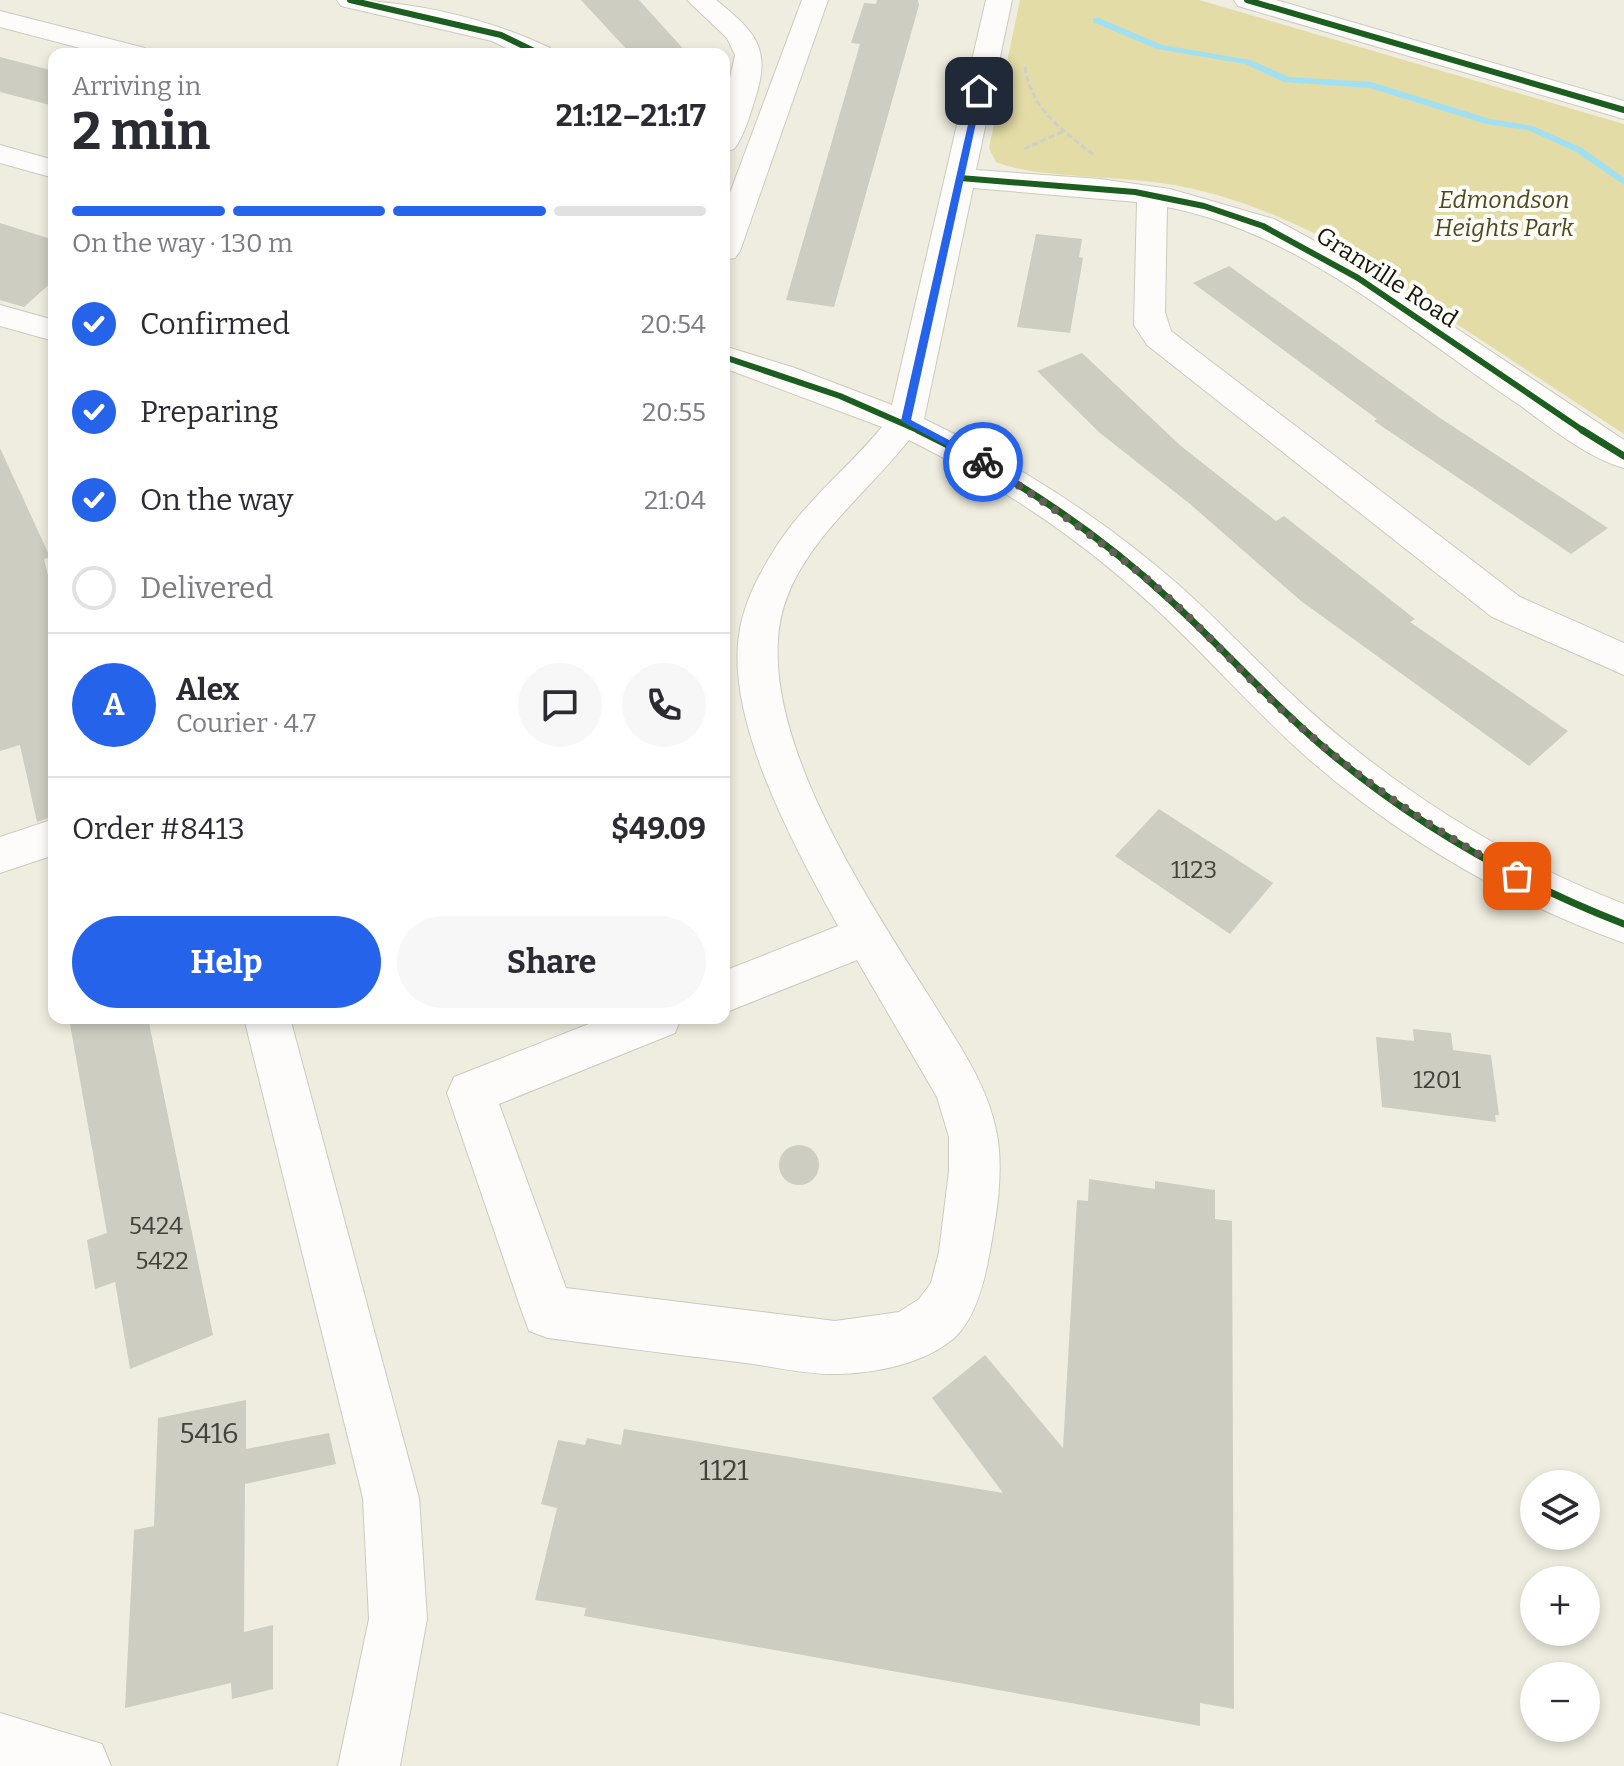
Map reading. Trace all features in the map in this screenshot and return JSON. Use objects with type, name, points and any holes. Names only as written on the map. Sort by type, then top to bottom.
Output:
[{"type":"street","points":[[350,0],[501,35],[528,48]]},
{"type":"street","points":[[700,0],[734,31],[750,55],[749,71],[730,126]]},
{"type":"street","points":[[730,234],[815,0]]},
{"type":"street","points":[[643,1024],[471,1093],[548,1312],[835,1348],[882,1345],[921,1331],[948,1307],[962,1274],[975,1157],[972,1128],[957,1088],[868,935],[792,793],[768,731],[758,683],[758,635],[772,592],[789,557],[813,523],[880,456],[906,421],[999,0]]},
{"type":"street","points":[[1247,0],[1624,110]]},
{"type":"street","points":[[0,19],[112,48]]},
{"type":"street","points":[[0,154],[48,167]]},
{"type":"street","name":"Granville Road","points":[[960,178],[1152,196],[1235,215],[1317,252],[1562,419],[1624,456]]},
{"type":"street","points":[[1152,196],[1149,312],[1150,325],[1159,338],[1506,607],[1624,660]]},
{"type":"street","points":[[0,315],[48,329]]},
{"type":"street","points":[[730,359],[803,380],[906,421],[982,461],[1076,524],[1150,581],[1324,747],[1429,826],[1517,876],[1624,924]]},
{"type":"street","points":[[0,855],[48,839]]},
{"type":"street","points":[[730,990],[868,935]]},
{"type":"street","points":[[269,1024],[391,1498],[398,1619],[369,1766]]},
{"type":"street","points":[[0,1744],[80,1766]]},
{"type":"path","points":[[992,32],[1025,35],[1026,88],[1035,104],[1105,166],[1104,190]]},
{"type":"path","points":[[1023,150],[1064,131]]},
{"type":"green space","name":"Edmondson Heights Park","points":[[1020,0],[1199,0],[1624,124],[1624,434],[1335,244],[1272,214],[1184,187],[1032,171],[996,162],[989,148]]},
{"type":"building","points":[[581,0],[639,0],[683,48],[625,48]]},
{"type":"building","points":[[877,0],[918,0],[919,5],[834,307],[786,300],[860,44],[851,43],[864,3],[876,4]]},
{"type":"building","points":[[0,57],[48,69],[48,104],[0,92]]},
{"type":"building","points":[[0,223],[48,238],[48,285],[24,307],[0,300]]},
{"type":"building","points":[[1036,234],[1082,239],[1079,257],[1083,258],[1070,333],[1017,327]]},
{"type":"building","points":[[1229,266],[1440,418],[1608,528],[1571,554],[1374,421],[1377,419],[1193,283]]},
{"type":"building","points":[[1082,353],[1181,446],[1276,521],[1284,516],[1415,619],[1410,622],[1568,731],[1529,766],[1301,601],[1190,504],[1100,433],[1037,371]]},
{"type":"building","points":[[0,448],[48,553],[48,558],[44,559],[48,575],[48,818],[37,822],[20,745],[0,751]]},
{"type":"building","points":[[1159,809],[1273,883],[1230,934],[1115,856]]},
{"type":"building","points":[[70,1024],[149,1024],[213,1335],[130,1369],[115,1282],[95,1289],[87,1240],[107,1233]]},
{"type":"building","points":[[1413,1029],[1451,1033],[1453,1050],[1491,1055],[1499,1115],[1495,1115],[1496,1122],[1382,1107],[1376,1037],[1414,1041]]},
{"type":"building","points":[[799,1145],[813,1151],[819,1165],[813,1179],[799,1185],[785,1179],[779,1165],[785,1151]]},
{"type":"building","points":[[1089,1179],[1155,1189],[1155,1181],[1215,1190],[1215,1219],[1232,1221],[1234,1709],[1200,1703],[1200,1726],[584,1616],[586,1608],[535,1600],[557,1508],[541,1504],[558,1440],[585,1445],[587,1438],[621,1445],[624,1429],[1003,1493],[932,1398],[985,1355],[1063,1448],[1077,1200],[1088,1201]]},
{"type":"building","points":[[246,1400],[246,1449],[329,1433],[336,1464],[245,1484],[244,1632],[273,1625],[273,1689],[232,1699],[231,1683],[125,1708],[134,1530],[154,1526],[158,1418]]},
{"type":"waterway","points":[[1096,20],[1160,47],[1247,62],[1287,80],[1371,85],[1489,122],[1530,128],[1579,150],[1624,182]]},
{"type":"cycle path","points":[[350,0],[501,35],[528,48]]},
{"type":"cycle path","points":[[1247,0],[1624,110]]},
{"type":"cycle path","points":[[960,178],[1135,192],[1204,206],[1263,226],[1312,250],[1358,278],[1524,392],[1624,456]]},
{"type":"cycle path","points":[[730,359],[840,396],[895,419],[999,473],[1050,505],[1148,580],[1291,719],[1366,782],[1490,863],[1534,886],[1624,924]]},
{"type":"way so far","points":[[983,462],[1064,514],[1150,581],[1292,719],[1357,775],[1441,834],[1517,876]]},
{"type":"route","points":[[979,91],[906,421],[983,462]]}]
